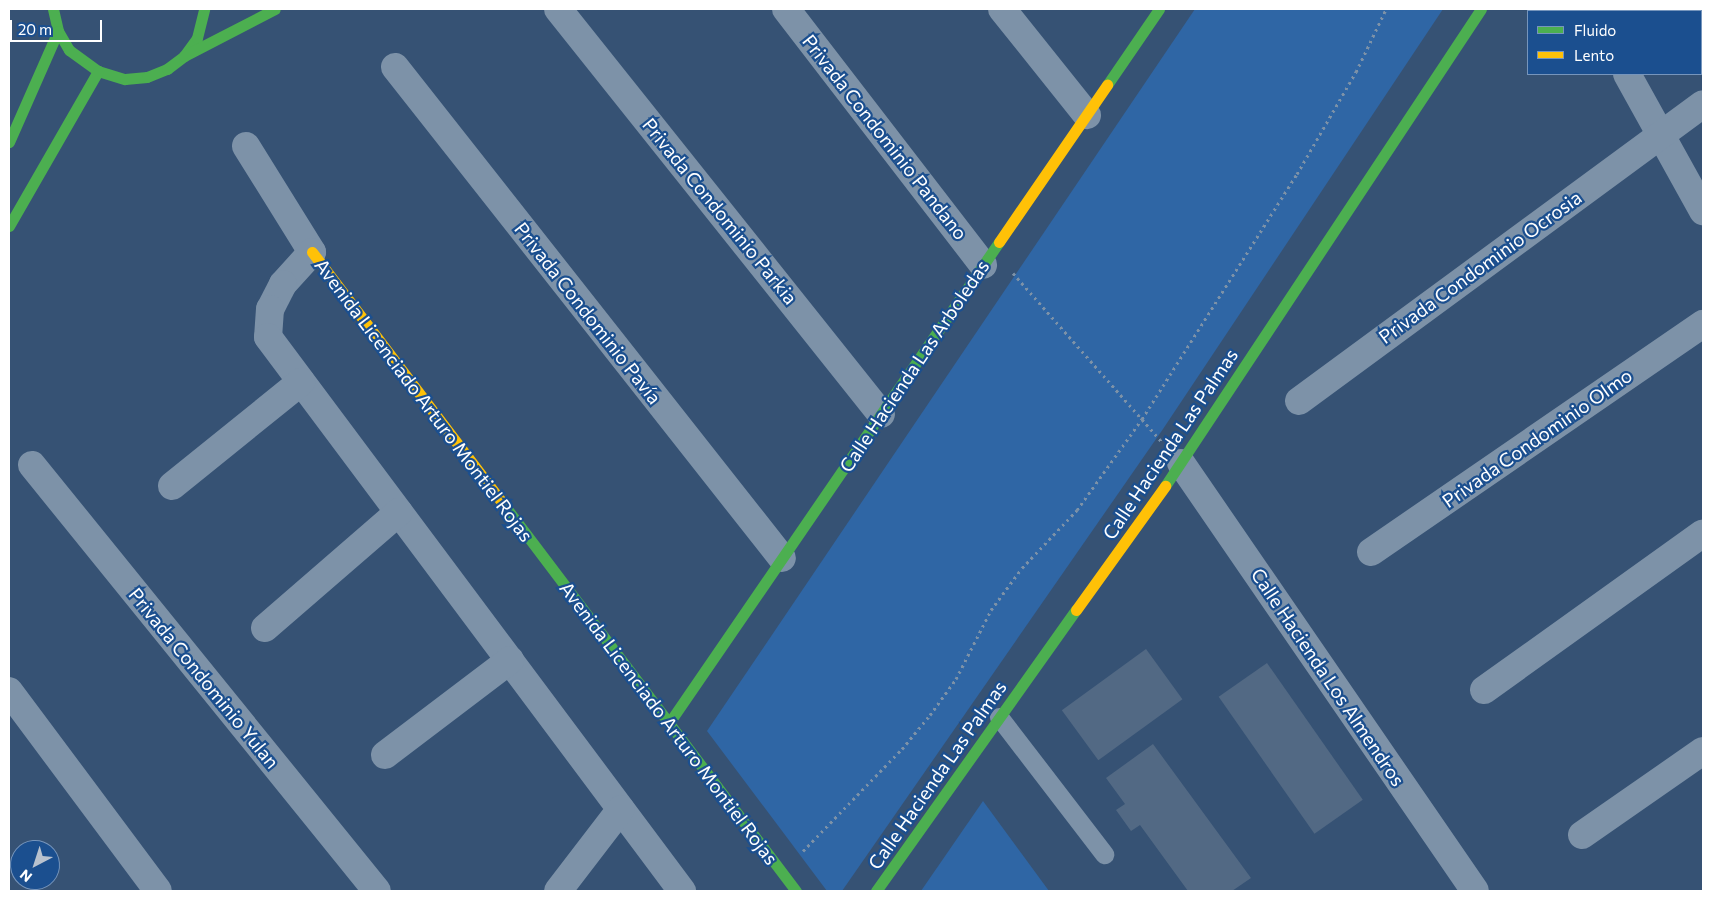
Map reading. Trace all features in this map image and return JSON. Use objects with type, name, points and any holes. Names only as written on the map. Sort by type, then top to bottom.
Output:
[{"type":"street","points":[[53,9],[58,31],[69,50],[98,71],[125,79],[147,77],[167,69],[184,56],[275,9]]},
{"type":"street","points":[[184,56],[197,38],[204,9]]},
{"type":"street","name":"Privada Condominio Parkia","points":[[558,9],[881,414]]},
{"type":"street","name":"Privada Condominio Pandano","points":[[786,9],[988,258]]},
{"type":"street","points":[[1002,9],[1086,115]]},
{"type":"street","name":"Calle Hacienda Las Arboledas","points":[[669,723],[1159,9]]},
{"type":"street","name":"Calle Hacienda Las Palmas","points":[[876,891],[1181,463],[1481,9]]},
{"type":"street","points":[[9,142],[58,31]]},
{"type":"street","name":"Privada Condominio Pavía","points":[[395,67],[782,558]]},
{"type":"street","points":[[9,226],[98,71]]},
{"type":"street","points":[[1628,75],[1703,211]]},
{"type":"street","name":"Privada Condominio Ocrosia","points":[[1299,401],[1703,104]]},
{"type":"street","points":[[246,146],[312,252]]},
{"type":"street","name":"Avenida Licenciado Arturo Montiel Rojas","points":[[682,891],[268,337],[270,309],[283,284],[312,252],[796,891]]},
{"type":"street","name":"Privada Condominio Olmo","points":[[1371,552],[1703,324]]},
{"type":"street","points":[[172,486],[302,382]]},
{"type":"street","name":"Calle Hacienda Los Almendros","points":[[1181,463],[1475,891]]},
{"type":"street","name":"Privada Condominio Yulan","points":[[32,465],[377,891]]},
{"type":"street","points":[[264,628],[399,512]]},
{"type":"street","points":[[1484,690],[1703,532]]},
{"type":"street","points":[[384,754],[510,660]]},
{"type":"street","points":[[9,691],[158,891]]},
{"type":"street","points":[[1582,835],[1703,751]]},
{"type":"street","points":[[558,891],[621,810]]},
{"type":"lane","points":[[999,717],[1104,854]]},
{"type":"path","points":[[782,872],[902,749],[930,714],[956,679],[991,610],[1022,568],[1077,510],[1142,419],[1297,174],[1356,72],[1386,9]]},
{"type":"path","points":[[988,258],[1142,419],[1181,463]]},
{"type":"shaded area","points":[[1195,9],[1443,9],[1163,429],[842,891],[827,891],[707,731]]},
{"type":"shaded area","points":[[983,801],[1049,891],[921,891]]},
{"type":"building","points":[[1146,649],[1182,699],[1098,760],[1062,710]]},
{"type":"building","points":[[1267,663],[1363,800],[1314,834],[1219,697]]},
{"type":"building","points":[[1153,744],[1251,878],[1232,891],[1188,891],[1140,825],[1131,831],[1116,810],[1125,804],[1106,778]]},
{"type":"traffic: fast","points":[[53,9],[58,31],[69,50],[98,71],[125,79],[147,77],[167,69],[184,56],[197,38],[204,9]]},
{"type":"traffic: fast","points":[[184,56],[275,9]]},
{"type":"traffic: fast","points":[[1107,85],[1159,9]]},
{"type":"traffic: fast","points":[[1165,486],[1481,9]]},
{"type":"traffic: fast","points":[[9,142],[58,31]]},
{"type":"traffic: fast","points":[[9,226],[98,71]]},
{"type":"traffic: fast","points":[[669,723],[999,242]]},
{"type":"traffic: fast","points":[[501,501],[796,891]]},
{"type":"traffic: fast","points":[[876,891],[1076,610]]},
{"type":"traffic: slow","points":[[999,242],[1107,85]]},
{"type":"traffic: slow","points":[[312,252],[501,501]]},
{"type":"traffic: slow","points":[[1076,610],[1165,486]]}]
